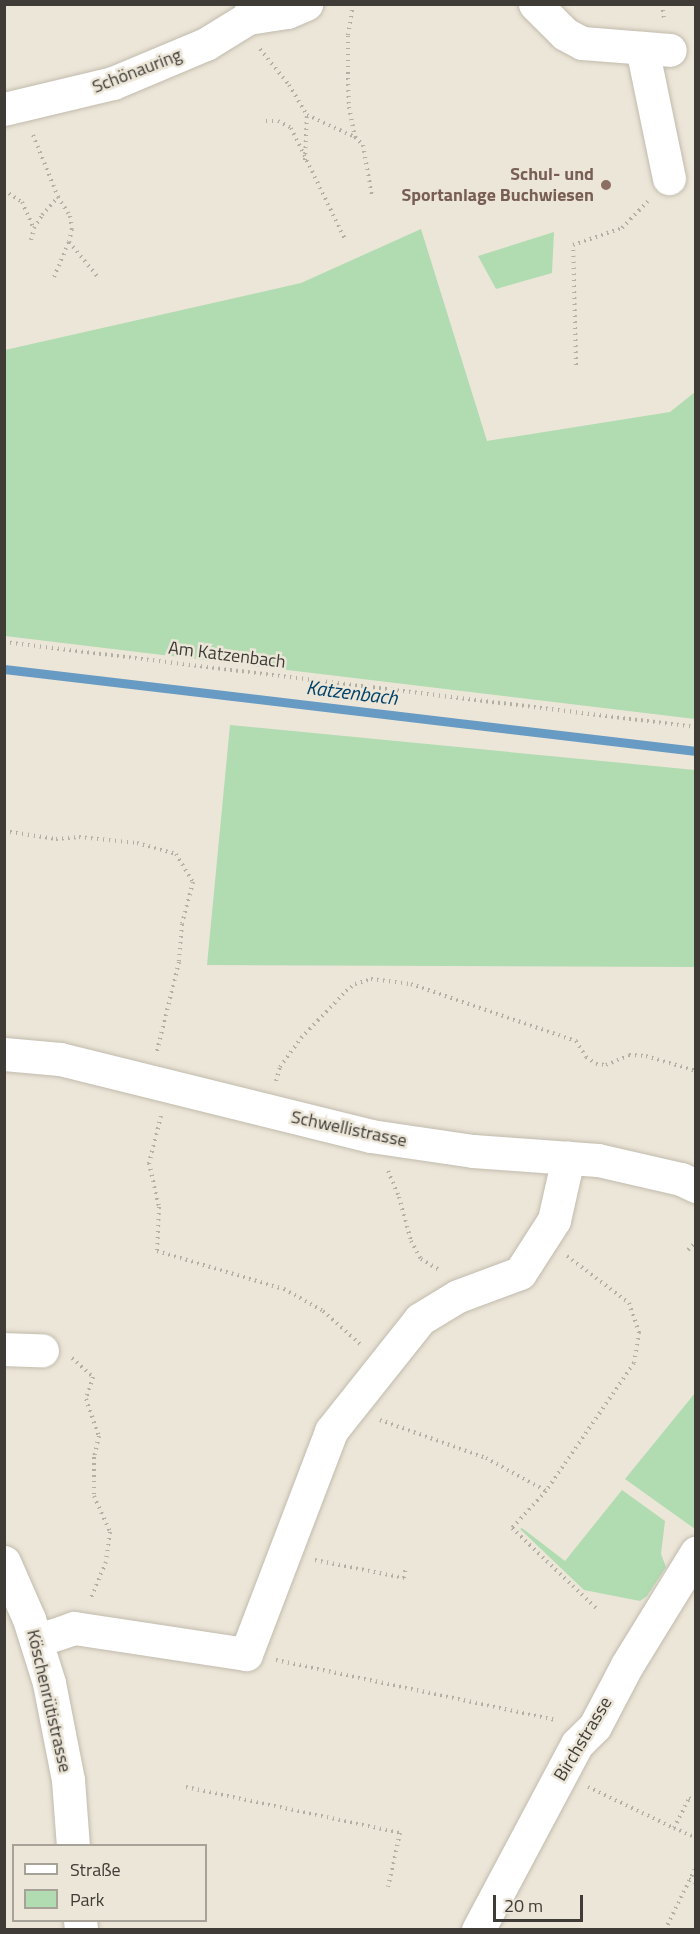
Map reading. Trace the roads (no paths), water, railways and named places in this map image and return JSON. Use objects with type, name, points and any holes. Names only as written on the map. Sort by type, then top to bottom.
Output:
[{"type":"street","points":[[252,21],[287,12],[306,4]]},
{"type":"street","points":[[535,4],[565,34],[582,43],[656,49],[669,178]]},
{"type":"street","name":"Schönauring","points":[[15,107],[113,83],[206,44],[252,21]]},
{"type":"street","name":"Schwellistrasse","points":[[4,1054],[60,1059],[371,1136],[473,1151],[598,1160],[681,1179],[696,1186]]},
{"type":"street","points":[[36,1641],[74,1628],[246,1654],[331,1431],[420,1319],[469,1292],[520,1273],[554,1220],[568,1158]]},
{"type":"street","points":[[4,1349],[55,1352]]},
{"type":"street","name":"Birchstrasse","points":[[478,1929],[577,1744],[595,1726],[622,1673],[696,1553]]},
{"type":"street","name":"Köschenrütistrasse","points":[[4,1562],[36,1641],[60,1733],[73,1844]]},
{"type":"waterway","name":"Katzenbach","points":[[4,669],[696,751]]},
{"type":"place","name":"Schul- und Sportanlage Buchwiesen","points":[[606,185]]}]
